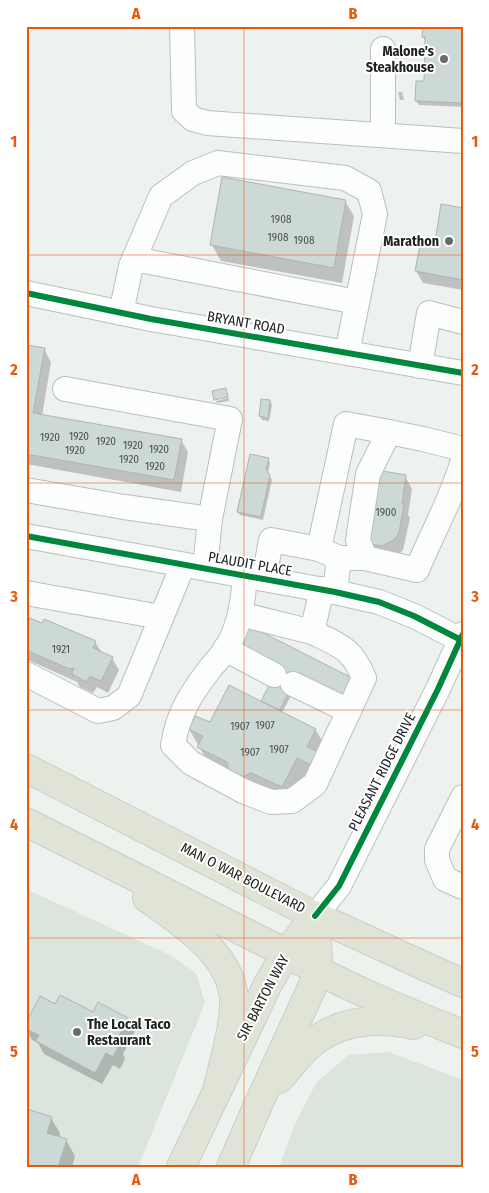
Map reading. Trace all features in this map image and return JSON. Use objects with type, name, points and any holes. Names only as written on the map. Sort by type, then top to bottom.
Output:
[{"type":"main road","name":"MAN O WAR BOULEVARD","points":[[26,768],[315,916],[363,937],[418,965],[463,983]]},
{"type":"main road","points":[[26,822],[319,972],[388,1004],[463,1035]]},
{"type":"main road","points":[[83,852],[174,918],[207,946],[222,964],[232,985],[234,1006],[232,1024],[218,1086]]},
{"type":"main road","name":"SIR BARTON WAY","points":[[181,1167],[268,984],[286,954],[315,916]]},
{"type":"main road","points":[[231,1167],[319,972],[315,916]]},
{"type":"main road","points":[[258,1105],[310,1044],[344,1025],[365,1020],[393,1020],[463,1035]]},
{"type":"street","points":[[182,26],[184,111],[193,120],[207,123],[463,141]]},
{"type":"street","points":[[383,49],[383,136]]},
{"type":"street","points":[[122,313],[134,259],[160,196],[193,173],[218,164],[345,178],[369,192],[375,214],[347,353]]},
{"type":"street","points":[[134,259],[357,302]]},
{"type":"street","name":"BRYANT ROAD","points":[[26,293],[122,313],[463,373]]},
{"type":"street","points":[[420,366],[429,313],[463,322]]},
{"type":"street","points":[[26,674],[98,711],[113,708],[129,696],[161,617],[194,566],[210,519],[230,418],[65,389]]},
{"type":"street","points":[[312,632],[329,590],[329,553],[346,424],[463,449]]},
{"type":"street","points":[[365,558],[358,540],[368,474],[389,432]]},
{"type":"street","points":[[240,614],[312,632],[342,646],[358,664],[364,678],[315,784],[292,801],[271,802],[252,795],[191,763],[173,746],[176,726],[193,692],[226,650],[254,577],[271,540],[417,570],[441,519],[463,460]]},
{"type":"street","points":[[26,490],[124,507],[210,519]]},
{"type":"street","name":"PLAUDIT PLACE","points":[[26,536],[329,590],[379,602],[462,638]]},
{"type":"street","points":[[26,593],[161,617]]},
{"type":"street","name":"PLEASANT RIDGE DRIVE","points":[[315,916],[340,886],[462,638]]},
{"type":"street","points":[[226,650],[284,680],[346,717]]},
{"type":"street","points":[[463,797],[437,849],[437,860],[446,879],[463,887]]},
{"type":"shaded area","points":[[26,889],[170,955],[196,973],[205,1003],[138,1167],[26,1167]]},
{"type":"shaded area","points":[[389,1052],[463,1080],[463,1167],[279,1167],[294,1126],[316,1083],[348,1055]]},
{"type":"building","name":"Malone's Steakhouse","points":[[423,26],[463,26],[463,103],[415,101],[416,81],[424,81],[425,37],[422,37]]},
{"type":"building","points":[[222,177],[346,200],[334,268],[210,245]]},
{"type":"building","name":"Marathon","points":[[441,204],[463,208],[463,280],[415,271],[421,240],[435,242]]},
{"type":"building","points":[[26,345],[45,348],[33,413],[182,439],[174,480],[26,454]]},
{"type":"building","points":[[226,388],[228,397],[214,400],[212,391]]},
{"type":"building","points":[[261,399],[270,400],[268,418],[259,416]]},
{"type":"building","points":[[250,454],[269,458],[266,469],[270,475],[261,517],[237,512]]},
{"type":"building","points":[[377,470],[406,475],[399,533],[394,540],[382,546],[371,544],[364,519]]},
{"type":"building","points":[[30,618],[42,623],[44,619],[96,641],[93,648],[113,657],[101,681],[90,676],[86,682],[72,674],[74,668],[69,669],[26,650],[26,626]]},
{"type":"building","points":[[248,625],[352,678],[341,700],[296,677],[280,710],[261,701],[278,668],[236,647]]},
{"type":"building","points":[[229,685],[316,729],[307,747],[318,752],[311,765],[297,758],[282,787],[251,773],[242,777],[229,771],[227,762],[197,747],[203,736],[188,729],[195,716],[210,722]]},
{"type":"building","name":"The Local Taco Restaurant","points":[[60,995],[93,1012],[98,1002],[128,1018],[115,1043],[119,1045],[113,1057],[106,1053],[95,1073],[36,1041],[39,1035],[26,1029],[26,1023],[40,996],[55,1004]]},
{"type":"building","points":[[27,1109],[52,1117],[47,1133],[67,1139],[58,1167],[26,1167]]},
{"type":"cycle path","points":[[26,293],[151,319],[463,373]]},
{"type":"cycle path","points":[[26,536],[335,592],[379,602],[414,616],[463,641]]},
{"type":"cycle path","points":[[315,916],[339,886],[438,689],[463,634]]},
{"type":"place","name":"Malone's Steakhouse","points":[[444,59]]},
{"type":"place","name":"Marathon","points":[[449,241]]},
{"type":"place","name":"The Local Taco Restaurant","points":[[77,1032]]}]
